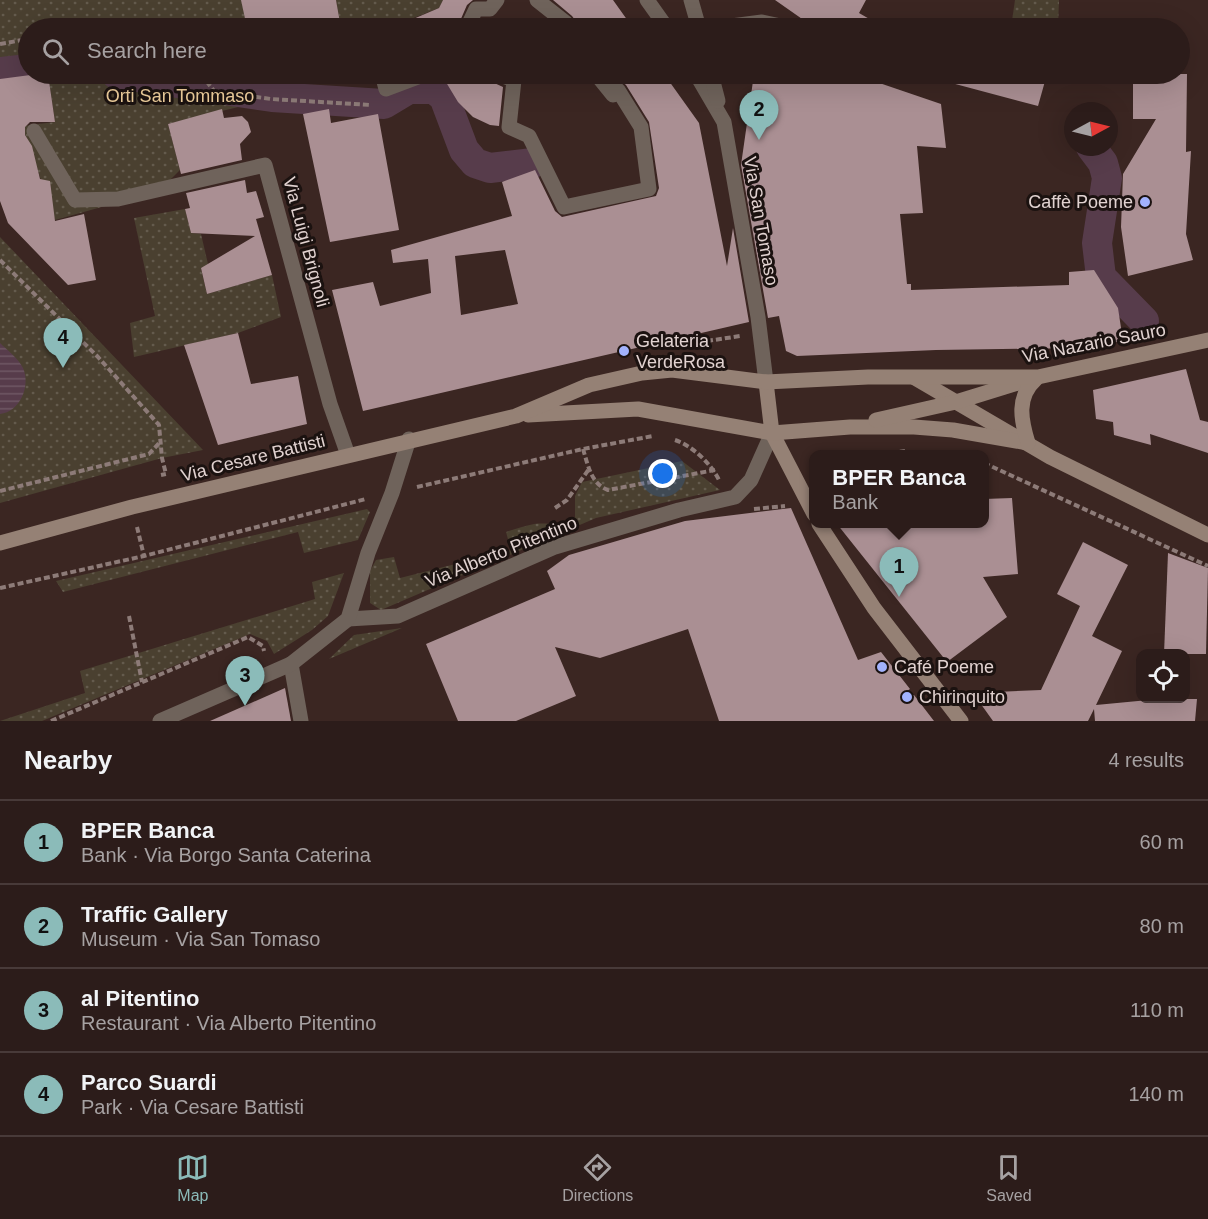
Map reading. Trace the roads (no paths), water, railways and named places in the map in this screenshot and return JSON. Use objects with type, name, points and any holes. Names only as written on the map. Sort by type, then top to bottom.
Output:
[{"type":"street","points":[[472,18],[476,9],[490,9],[496,0]]},
{"type":"street","points":[[537,0],[560,18]]},
{"type":"street","points":[[647,0],[660,18]]},
{"type":"street","points":[[692,0],[696,18]]},
{"type":"street","points":[[385,84],[387,89],[400,84]]},
{"type":"street","points":[[514,84],[509,127],[529,136],[564,207],[649,189],[641,127],[618,90],[613,95],[604,84]]},
{"type":"street","name":"Via San Tomaso","points":[[702,84],[724,122],[758,317],[766,382]]},
{"type":"street","points":[[714,84],[724,122]]},
{"type":"street","name":"Via Luigi Brignoli","points":[[34,131],[75,200],[117,199],[265,165],[330,404],[348,455]]},
{"type":"street","name":"Via Nazario Sauro","points":[[766,382],[1038,377],[1208,340]]},
{"type":"street","name":"Via Cesare Battisti","points":[[516,416],[590,385],[642,373],[672,370],[766,382]]},
{"type":"street","points":[[850,427],[956,402],[1038,377]]},
{"type":"street","points":[[1028,443],[1022,417],[1023,395],[1026,388],[1038,377]]},
{"type":"street","points":[[915,378],[1028,443],[1208,535]]},
{"type":"street","points":[[766,382],[772,433],[809,506]]},
{"type":"street","name":"Via Cesare Battisti","points":[[0,543],[132,507],[516,416],[638,409],[772,433],[850,427]]},
{"type":"street","points":[[850,427],[914,427],[953,430],[1028,443]]},
{"type":"street","name":"Via Alberto Pitentino","points":[[348,619],[398,616],[555,547],[679,510],[735,497],[752,480],[772,433]]},
{"type":"street","points":[[160,721],[291,664],[348,619],[368,553],[392,493],[409,440]]},
{"type":"street","points":[[822,528],[874,608],[961,721]]},
{"type":"street","points":[[291,664],[301,721]]},
{"type":"waterway","points":[[0,72],[18,70]]},
{"type":"waterway","points":[[184,84],[272,97],[384,104],[409,89],[434,89],[444,97],[464,150],[475,163],[490,168],[533,163]]},
{"type":"waterway","points":[[1098,156],[1103,163],[1107,178],[1097,243],[1101,277],[1144,321]]},
{"type":"place","name":"Traffic Gallery","points":[[759,140]]},
{"type":"place","name":"Caffè Poeme","points":[[1145,202]]},
{"type":"place","name":"Gelateria VerdeRosa","points":[[624,351]]},
{"type":"place","name":"Parco Suardi","points":[[63,368]]},
{"type":"place","name":"BPER Banca","points":[[899,597]]},
{"type":"place","name":"Café Poeme","points":[[882,667]]},
{"type":"place","name":"Chirinquito","points":[[907,697]]},
{"type":"place","name":"al Pitentino","points":[[245,706]]},
{"type":"park label","name":"Orti San Tommaso","points":[[180,96]]}]
